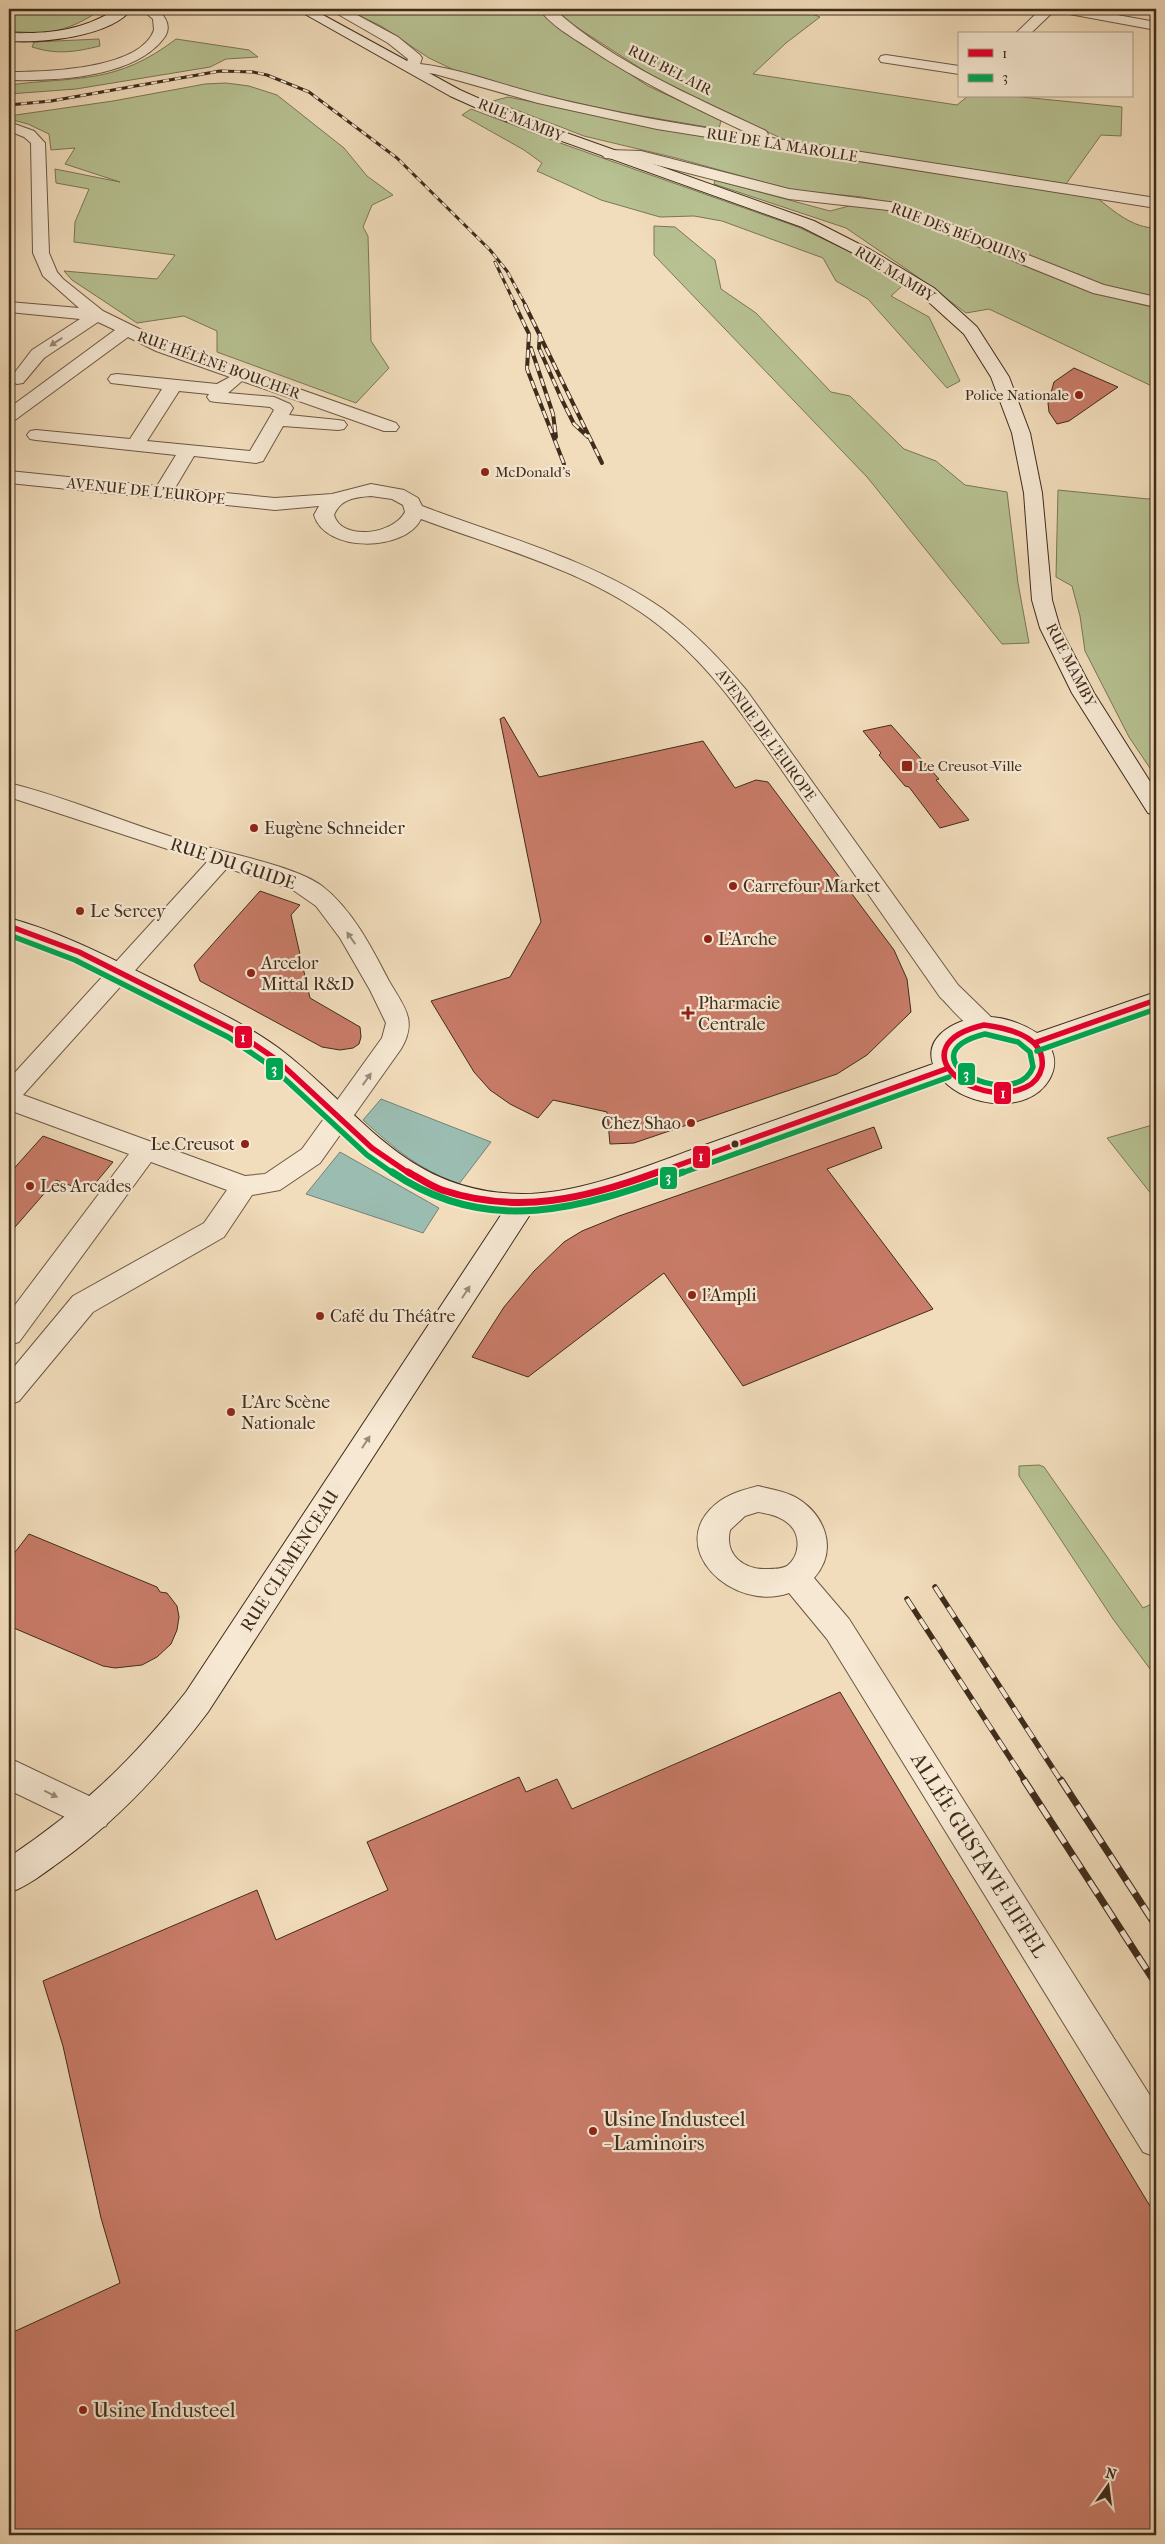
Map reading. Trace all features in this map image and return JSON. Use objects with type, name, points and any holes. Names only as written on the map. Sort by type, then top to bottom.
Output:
[{"type":"street","points":[[9,37],[38,38],[79,31],[106,21],[125,9]]},
{"type":"street","points":[[9,76],[66,75],[113,64],[136,55],[158,40],[162,30],[161,23],[155,12],[148,9]]},
{"type":"street","name":"RUE MAMBY","points":[[303,9],[412,67],[455,93],[482,105],[610,155],[808,224],[865,253],[928,292],[972,332],[1000,377],[1021,432],[1034,493],[1042,600],[1050,628],[1083,693],[1156,808]]},
{"type":"street","points":[[336,9],[393,40],[415,58],[412,67]]},
{"type":"street","name":"RUE BEL AIR","points":[[546,9],[567,28],[633,71],[787,147]]},
{"type":"street","points":[[1024,32],[1049,9]]},
{"type":"street","points":[[1064,9],[1156,26]]},
{"type":"street","points":[[886,60],[958,70]]},
{"type":"street","name":"RUE DE LA MAROLLE","points":[[412,67],[436,70],[543,100],[638,120],[787,147],[1156,203]]},
{"type":"street","name":"RUE HÉLÈNE BOUCHER","points":[[9,126],[35,137],[38,143],[41,252],[49,273],[97,315],[162,347],[390,427]]},
{"type":"street","name":"RUE DES BÉDOUINS","points":[[610,155],[641,156],[790,194],[891,206],[1099,289],[1156,302]]},
{"type":"street","points":[[9,307],[97,315]]},
{"type":"street","points":[[13,378],[38,354],[97,315]]},
{"type":"street","points":[[9,416],[126,330]]},
{"type":"street","points":[[36,435],[256,457],[284,408],[274,402],[216,397],[220,390],[243,375]]},
{"type":"street","points":[[13,378],[46,387]]},
{"type":"street","points":[[117,380],[220,390]]},
{"type":"street","points":[[134,445],[174,385]]},
{"type":"street","points":[[278,420],[338,425]]},
{"type":"street","points":[[163,493],[188,450]]},
{"type":"street","name":"AVENUE DE L'EUROPE","points":[[9,477],[284,504],[336,499],[357,491],[384,491],[406,498],[415,510],[562,564],[608,586],[654,612],[698,646],[742,698],[949,990],[961,1005],[984,1025]]},
{"type":"street","points":[[325,521],[326,509],[336,499]]},
{"type":"street","name":"AVENUE DE L'EUROPE","points":[[284,504],[325,521],[336,531],[359,538],[386,536],[402,530],[475,533]]},
{"type":"street","points":[[402,530],[415,517],[415,510]]},
{"type":"street","name":"RUE DU GUIDE","points":[[9,790],[293,882],[312,890],[327,904],[357,947],[390,1004],[398,1023],[397,1034],[340,1119],[311,1156],[271,1183],[244,1186]]},
{"type":"street","points":[[9,1095],[222,860]]},
{"type":"street","points":[[9,926],[78,952],[232,1029],[277,1060],[372,1148],[408,1172],[440,1189],[479,1200],[524,1204],[572,1198],[639,1179],[946,1069]]},
{"type":"street","points":[[1045,1040],[1041,1053],[1043,1064],[1040,1074],[1033,1083],[1023,1090],[994,1094],[980,1092],[966,1086],[946,1069],[943,1054],[948,1039],[969,1027],[984,1025],[1012,1029],[1045,1040],[1156,1000]]},
{"type":"street","points":[[9,1100],[244,1186],[214,1230],[83,1304],[9,1393]]},
{"type":"street","points":[[9,1334],[146,1150]]},
{"type":"street","name":"RUE CLEMENCEAU","points":[[9,1878],[94,1815],[135,1777],[197,1702],[524,1204]]},
{"type":"street","name":"ALLÉE GUSTAVE EIFFEL","points":[[795,1577],[838,1629],[1156,2139]]},
{"type":"street","points":[[9,1773],[94,1815]]},
{"type":"green space","points":[[9,9],[102,9],[79,23],[68,27],[47,32],[36,32],[9,31]]},
{"type":"green space","points":[[345,9],[540,9],[567,33],[648,86],[721,120],[719,129],[624,113],[525,92],[454,70],[429,58],[381,26]]},
{"type":"green space","points":[[558,9],[799,9],[820,17],[786,43],[753,74],[957,105],[966,98],[1032,98],[1122,107],[1121,136],[1101,135],[1066,184],[787,141],[657,79],[567,21]]},
{"type":"green space","points":[[99,39],[100,46],[74,51],[58,52],[32,47],[34,42]]},
{"type":"green space","points":[[176,39],[249,50],[258,57],[226,59],[210,67],[76,89],[9,94],[9,85],[76,79],[115,71],[154,54]]},
{"type":"green space","points":[[226,83],[249,86],[277,95],[344,148],[367,176],[393,195],[372,205],[363,227],[368,236],[371,341],[389,368],[356,403],[217,352],[217,331],[184,316],[137,323],[72,280],[64,271],[157,279],[175,255],[74,242],[75,222],[89,189],[56,183],[55,169],[120,182],[65,164],[75,148],[51,150],[49,134],[28,124],[9,119],[9,116],[113,101],[205,84]]},
{"type":"green space","points":[[508,97],[729,141],[1097,198],[1132,222],[1156,228],[1156,297],[1102,285],[905,206],[862,197],[792,190],[676,158],[584,136],[493,101]]},
{"type":"green space","points":[[471,109],[563,144],[798,227],[857,255],[902,286],[891,296],[929,317],[960,381],[947,388],[868,299],[836,281],[823,258],[722,221],[694,216],[660,217],[601,200],[537,171],[542,163],[524,150],[462,115]]},
{"type":"green space","points":[[715,180],[830,211],[853,205],[884,209],[1099,294],[1156,308],[1156,388],[989,309],[966,313],[915,275],[846,228],[714,184]]},
{"type":"green space","points":[[654,226],[675,227],[715,260],[721,289],[756,313],[831,392],[850,396],[904,449],[936,461],[965,485],[1007,492],[1018,583],[1029,643],[1002,644],[867,477],[654,255]]},
{"type":"green space","points":[[1058,490],[1148,499],[1156,496],[1154,665],[1156,669],[1156,777],[1129,737],[1085,651],[1080,616],[1072,586],[1056,577]]},
{"type":"green space","points":[[1156,1124],[1156,1200],[1107,1138]]},
{"type":"green space","points":[[1039,1465],[1044,1467],[1143,1608],[1156,1602],[1156,1677],[1113,1619],[1019,1476],[1019,1466]]},
{"type":"water","points":[[381,1099],[491,1142],[459,1184],[419,1165],[363,1120]]},
{"type":"water","points":[[340,1152],[439,1208],[423,1233],[306,1194]]},
{"type":"building","name":"Police Nationale","points":[[1074,368],[1118,387],[1069,421],[1057,424],[1049,412],[1048,403],[1054,382]]},
{"type":"building","name":"L'Arche","points":[[504,717],[539,777],[703,741],[735,788],[756,780],[768,782],[894,950],[907,979],[911,1012],[867,1055],[837,1074],[634,1143],[610,1144],[607,1112],[553,1100],[538,1118],[510,1104],[490,1090],[474,1072],[431,1001],[510,977],[541,922],[500,719]]},
{"type":"building","points":[[891,725],[939,779],[936,780],[969,820],[940,828],[909,787],[905,786],[879,755],[881,753],[863,731]]},
{"type":"building","name":"Arcelor Mittal R&D","points":[[260,891],[300,905],[291,915],[310,998],[360,1027],[361,1037],[359,1044],[353,1048],[340,1050],[322,1047],[200,981],[194,965]]},
{"type":"building","points":[[874,1127],[882,1148],[827,1169],[933,1309],[743,1386],[664,1273],[528,1377],[472,1357],[504,1307],[534,1271],[564,1242],[582,1231],[619,1216]]},
{"type":"building","name":"Les Arcades","points":[[43,1136],[113,1162],[88,1192],[56,1180],[9,1234],[9,1174]]},
{"type":"building","points":[[29,1534],[157,1587],[160,1592],[167,1593],[177,1606],[179,1617],[177,1630],[171,1644],[157,1657],[142,1665],[115,1668],[103,1666],[9,1626],[9,1560]]},
{"type":"building","name":"Usine Industeel - Laminoirs","points":[[840,1692],[1156,2216],[1156,2535],[9,2535],[9,2334],[120,2283],[101,2218],[63,2046],[43,1981],[257,1890],[276,1940],[388,1890],[367,1842],[519,1777],[526,1792],[557,1779],[572,1809]]},
{"type":"railway","points":[[9,105],[51,101],[220,71],[253,72],[267,75],[309,92],[397,158],[490,250],[507,271],[526,306]]},
{"type":"railway","points":[[495,262],[516,306]]},
{"type":"railway","points":[[515,305],[529,334],[527,369],[564,464]]},
{"type":"railway","points":[[525,305],[540,336]]},
{"type":"railway","points":[[540,336],[602,463]]},
{"type":"railway","points":[[540,336],[539,348],[562,400],[574,424],[588,437]]},
{"type":"railway","points":[[531,348],[553,414],[556,437]]},
{"type":"railway","points":[[935,1587],[1061,1781]]},
{"type":"railway","points":[[907,1599],[1025,1781]]},
{"type":"railway","points":[[1024,1780],[1156,1984]]},
{"type":"railway","points":[[1061,1780],[1156,1926]]},
{"type":"transit line","name":"1","points":[[9,926],[79,952],[232,1029],[277,1060],[372,1148],[407,1172],[440,1189],[479,1200],[523,1204],[571,1198],[639,1179],[946,1069]]},
{"type":"transit line","name":"3","points":[[9,935],[75,960],[228,1037],[272,1067],[367,1155],[402,1179],[436,1197],[477,1209],[523,1213],[573,1206],[642,1187],[949,1077]]},
{"type":"transit line","name":"1","points":[[1034,1043],[1156,1000]]},
{"type":"transit line","name":"3","points":[[1037,1051],[1156,1009]]},
{"type":"transit line","name":"1","points":[[984,1025],[1022,1034],[1036,1046],[1041,1053],[1042,1067],[1037,1079],[1032,1084],[1013,1093],[995,1093],[977,1089],[961,1081],[949,1071],[943,1058],[945,1045],[961,1031],[984,1025]]},
{"type":"transit line","name":"3","points":[[985,1034],[1018,1042],[1030,1052],[1033,1059],[1033,1067],[1027,1077],[1017,1083],[1005,1085],[991,1084],[978,1080],[957,1067],[952,1058],[954,1050],[963,1041],[985,1034]]},
{"type":"place","name":"Police Nationale","points":[[1079,395]]},
{"type":"place","name":"McDonald's","points":[[485,472]]},
{"type":"place","name":"Le Creusot-Ville","points":[[907,766]]},
{"type":"place","name":"Eugène Schneider","points":[[254,828]]},
{"type":"place","name":"Carrefour Market","points":[[733,886]]},
{"type":"place","name":"Le Sercey","points":[[80,911]]},
{"type":"place","name":"L'Arche","points":[[708,939]]},
{"type":"place","name":"Arcelor Mittal R&D","points":[[251,973]]},
{"type":"place","name":"Pharmacie Centrale","points":[[688,1013]]},
{"type":"place","name":"Chez Shao","points":[[691,1123]]},
{"type":"place","name":"Le Creusot","points":[[245,1144]]},
{"type":"place","name":"Les Arcades","points":[[30,1186]]},
{"type":"place","name":"l'Ampli","points":[[692,1295]]},
{"type":"place","name":"Café du Théâtre","points":[[320,1316]]},
{"type":"place","name":"L'Arc Scène Nationale","points":[[231,1412]]},
{"type":"place","name":"Usine Industeel - Laminoirs","points":[[593,2131]]},
{"type":"place","name":"Usine Industeel","points":[[83,2410]]}]
